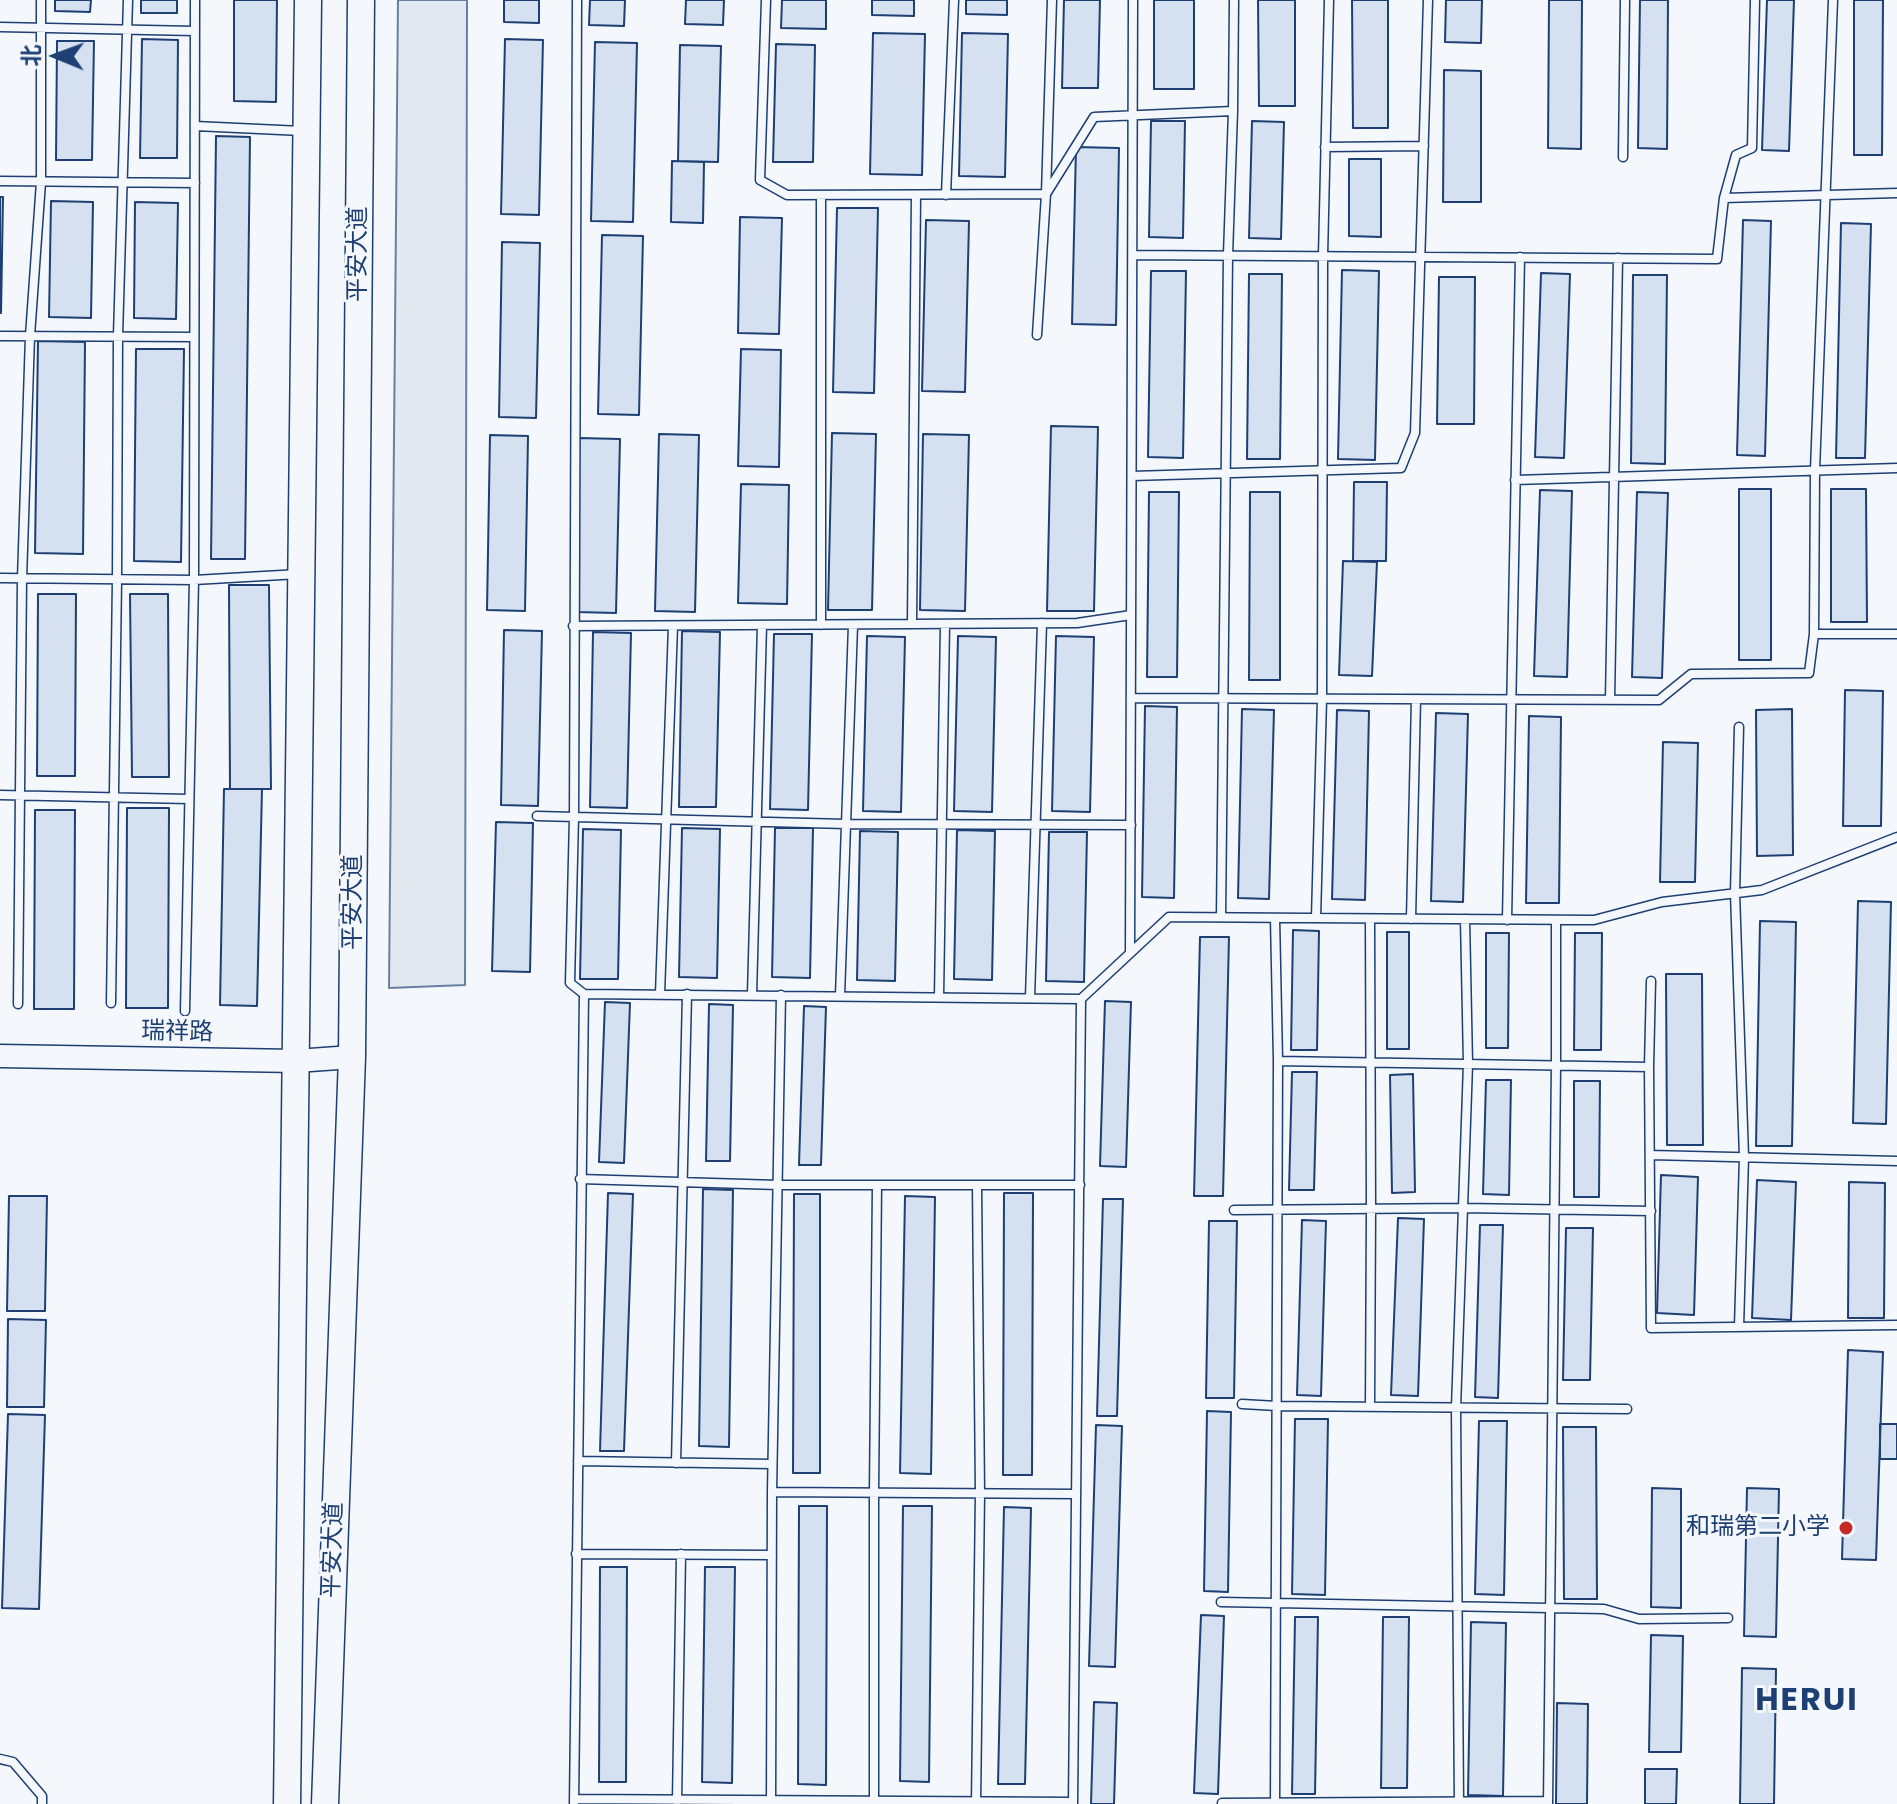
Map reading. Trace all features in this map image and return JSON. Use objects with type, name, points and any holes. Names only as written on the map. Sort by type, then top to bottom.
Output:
[{"type":"main road","name":"平安大道","points":[[287,1804],[308,0]]},
{"type":"main road","name":"平安大道","points":[[325,1804],[352,1057],[361,0]]},
{"type":"street","name":"瑞祥路","points":[[0,1056],[296,1061],[352,1057]]},
{"type":"lane","points":[[18,1004],[22,579],[30,336],[41,182],[41,0]]},
{"type":"lane","points":[[111,1003],[118,336],[128,0]]},
{"type":"lane","points":[[185,1011],[194,580],[195,0]]},
{"type":"lane","points":[[577,0],[574,817],[570,983],[584,994],[1081,999],[1169,917],[1594,920],[1662,902],[1762,890],[1897,837]]},
{"type":"lane","points":[[766,0],[760,180],[787,195],[1046,194]]},
{"type":"lane","points":[[946,195],[954,0]]},
{"type":"lane","points":[[1037,335],[1046,194],[1052,0]]},
{"type":"lane","points":[[1130,953],[1133,0]]},
{"type":"lane","points":[[1221,917],[1234,0]]},
{"type":"lane","points":[[1316,918],[1322,699],[1323,256],[1329,0]]},
{"type":"lane","points":[[1132,476],[1401,468],[1415,433],[1428,0]]},
{"type":"lane","points":[[1623,157],[1625,0]]},
{"type":"lane","points":[[1133,255],[1717,259],[1724,198],[1736,155],[1752,148],[1755,0]]},
{"type":"lane","points":[[1131,698],[1659,700],[1691,674],[1809,673],[1814,634],[1815,470],[1833,0]]},
{"type":"lane","points":[[0,27],[195,31]]},
{"type":"lane","points":[[1046,194],[1094,117],[1233,111]]},
{"type":"lane","points":[[195,126],[306,131]]},
{"type":"lane","points":[[1325,147],[1424,146]]},
{"type":"lane","points":[[0,181],[195,183]]},
{"type":"lane","points":[[1724,198],[1897,193]]},
{"type":"lane","points":[[821,195],[821,625]]},
{"type":"lane","points":[[912,624],[916,195]]},
{"type":"lane","points":[[1507,920],[1520,257]]},
{"type":"lane","points":[[1610,700],[1618,258]]},
{"type":"lane","points":[[0,336],[194,337]]},
{"type":"lane","points":[[1515,480],[1897,468]]},
{"type":"lane","points":[[0,578],[194,580],[301,574]]},
{"type":"lane","points":[[573,626],[1077,623],[1131,615]]},
{"type":"lane","points":[[1030,998],[1042,623]]},
{"type":"lane","points":[[939,997],[945,624]]},
{"type":"lane","points":[[752,995],[762,625]]},
{"type":"lane","points":[[840,996],[853,625]]},
{"type":"lane","points":[[660,994],[673,626]]},
{"type":"lane","points":[[1814,634],[1897,634]]},
{"type":"lane","points":[[1411,919],[1416,699]]},
{"type":"lane","points":[[1739,727],[1735,893],[1744,1157],[1739,1327]]},
{"type":"lane","points":[[0,795],[189,799]]},
{"type":"lane","points":[[537,816],[846,824],[1131,825]]},
{"type":"lane","points":[[1275,918],[1278,1061],[1275,1803]]},
{"type":"lane","points":[[1370,919],[1370,1407]]},
{"type":"lane","points":[[1459,1803],[1456,1408],[1468,1064],[1465,919]]},
{"type":"lane","points":[[1222,1803],[1548,1803],[1556,920]]},
{"type":"lane","points":[[1651,981],[1651,1328],[1897,1325]]},
{"type":"lane","points":[[584,994],[574,1802],[1073,1803],[1081,999]]},
{"type":"lane","points":[[676,1463],[687,994]]},
{"type":"lane","points":[[771,1802],[772,1464],[781,995]]},
{"type":"lane","points":[[1278,1061],[1649,1067]]},
{"type":"lane","points":[[1650,1155],[1897,1161]]},
{"type":"lane","points":[[580,1179],[778,1185],[1080,1185]]},
{"type":"lane","points":[[874,1802],[877,1185]]},
{"type":"lane","points":[[976,1802],[980,1494],[977,1185]]},
{"type":"lane","points":[[1234,1210],[1463,1208],[1651,1211]]},
{"type":"lane","points":[[1242,1404],[1627,1409]]},
{"type":"lane","points":[[578,1461],[772,1464]]},
{"type":"lane","points":[[772,1492],[1076,1494]]},
{"type":"lane","points":[[576,1554],[772,1555]]},
{"type":"lane","points":[[678,1802],[681,1554]]},
{"type":"lane","points":[[1221,1602],[1604,1609],[1639,1619],[1728,1618]]},
{"type":"lane","points":[[0,1759],[13,1762],[42,1796],[42,1804]]},
{"type":"shaded area","points":[[398,0],[467,0],[465,985],[389,988]]},
{"type":"building","points":[[55,0],[91,0],[90,12],[55,11]]},
{"type":"building","points":[[141,0],[177,0],[177,13],[141,13]]},
{"type":"building","points":[[234,0],[277,0],[276,102],[234,101]]},
{"type":"building","points":[[504,0],[539,0],[539,23],[504,22]]},
{"type":"building","points":[[590,0],[625,0],[624,26],[589,25]]},
{"type":"building","points":[[686,0],[724,0],[723,25],[685,24]]},
{"type":"building","points":[[782,0],[826,0],[826,29],[781,28]]},
{"type":"building","points":[[872,0],[914,0],[914,16],[872,15]]},
{"type":"building","points":[[966,0],[1007,0],[1007,15],[966,14]]},
{"type":"building","points":[[1064,0],[1100,0],[1098,88],[1062,88]]},
{"type":"building","points":[[1154,0],[1194,0],[1194,89],[1154,89]]},
{"type":"building","points":[[1258,0],[1295,0],[1295,106],[1259,106]]},
{"type":"building","points":[[1352,0],[1388,0],[1388,128],[1353,128]]},
{"type":"building","points":[[1446,0],[1482,0],[1481,43],[1445,42]]},
{"type":"building","points":[[1549,0],[1582,0],[1581,149],[1548,148]]},
{"type":"building","points":[[1640,0],[1668,0],[1667,149],[1638,148]]},
{"type":"building","points":[[1767,0],[1794,0],[1789,151],[1762,150]]},
{"type":"building","points":[[1854,0],[1883,0],[1882,155],[1854,155]]},
{"type":"building","points":[[873,33],[925,34],[922,175],[870,174]]},
{"type":"building","points":[[962,33],[1008,34],[1005,177],[959,176]]},
{"type":"building","points":[[142,39],[178,40],[177,158],[140,158]]},
{"type":"building","points":[[505,39],[543,40],[539,215],[501,214]]},
{"type":"building","points":[[57,41],[94,41],[92,160],[56,160]]},
{"type":"building","points":[[595,42],[637,43],[633,222],[591,221]]},
{"type":"building","points":[[776,44],[815,45],[813,162],[773,162]]},
{"type":"building","points":[[680,45],[721,46],[718,162],[678,161]]},
{"type":"building","points":[[1444,70],[1481,71],[1481,202],[1443,202]]},
{"type":"building","points":[[1151,121],[1185,121],[1183,238],[1149,237]]},
{"type":"building","points":[[1252,121],[1284,122],[1281,239],[1249,238]]},
{"type":"building","points":[[216,136],[250,137],[245,559],[211,559]]},
{"type":"building","points":[[1076,147],[1119,148],[1116,325],[1072,324]]},
{"type":"building","points":[[1349,159],[1381,159],[1381,237],[1349,236]]},
{"type":"building","points":[[672,161],[704,162],[703,223],[671,222]]},
{"type":"building","points":[[0,197],[3,197],[1,313],[0,313]]},
{"type":"building","points":[[51,201],[93,202],[91,318],[49,317]]},
{"type":"building","points":[[135,202],[178,203],[176,319],[134,318]]},
{"type":"building","points":[[837,208],[878,208],[874,393],[833,392]]},
{"type":"building","points":[[740,217],[782,218],[779,334],[738,333]]},
{"type":"building","points":[[926,220],[969,221],[965,392],[922,391]]},
{"type":"building","points":[[1743,220],[1771,221],[1765,456],[1737,455]]},
{"type":"building","points":[[1841,223],[1871,224],[1865,458],[1836,458]]},
{"type":"building","points":[[602,235],[643,236],[639,415],[598,414]]},
{"type":"building","points":[[502,242],[540,243],[536,418],[499,417]]},
{"type":"building","points":[[1342,270],[1379,271],[1375,460],[1338,459]]},
{"type":"building","points":[[1151,271],[1186,271],[1183,458],[1148,457]]},
{"type":"building","points":[[1541,273],[1570,274],[1564,458],[1535,457]]},
{"type":"building","points":[[1249,274],[1282,274],[1280,459],[1247,459]]},
{"type":"building","points":[[1633,275],[1667,275],[1665,464],[1631,463]]},
{"type":"building","points":[[1439,277],[1475,277],[1474,424],[1437,424]]},
{"type":"building","points":[[38,341],[85,342],[83,554],[35,553]]},
{"type":"building","points":[[136,349],[184,349],[181,562],[134,561]]},
{"type":"building","points":[[741,349],[781,350],[779,467],[738,466]]},
{"type":"building","points":[[1051,426],[1098,427],[1094,611],[1047,611]]},
{"type":"building","points":[[832,433],[876,434],[872,610],[828,610]]},
{"type":"building","points":[[659,434],[699,435],[695,612],[655,611]]},
{"type":"building","points":[[923,434],[969,435],[965,611],[920,610]]},
{"type":"building","points":[[490,435],[528,436],[525,611],[487,610]]},
{"type":"building","points":[[579,438],[620,439],[616,613],[576,612]]},
{"type":"building","points":[[1354,482],[1387,482],[1386,561],[1353,561]]},
{"type":"building","points":[[741,484],[789,485],[787,604],[738,603]]},
{"type":"building","points":[[1739,489],[1771,489],[1771,660],[1739,660]]},
{"type":"building","points":[[1831,489],[1866,489],[1867,622],[1831,622]]},
{"type":"building","points":[[1540,490],[1572,491],[1567,677],[1534,676]]},
{"type":"building","points":[[1149,492],[1179,492],[1177,677],[1147,677]]},
{"type":"building","points":[[1250,492],[1280,492],[1280,680],[1249,680]]},
{"type":"building","points":[[1637,492],[1668,493],[1662,678],[1632,677]]},
{"type":"building","points":[[1343,561],[1377,562],[1372,676],[1339,675]]},
{"type":"building","points":[[229,585],[269,585],[271,789],[230,789]]},
{"type":"building","points":[[38,594],[76,594],[75,776],[37,776]]},
{"type":"building","points":[[130,594],[168,594],[169,777],[132,777]]},
{"type":"building","points":[[504,630],[542,631],[538,806],[501,805]]},
{"type":"building","points":[[682,631],[720,632],[716,807],[679,807]]},
{"type":"building","points":[[593,632],[631,633],[627,808],[590,807]]},
{"type":"building","points":[[774,634],[812,634],[808,810],[770,809]]},
{"type":"building","points":[[867,636],[905,637],[901,812],[863,811]]},
{"type":"building","points":[[958,636],[996,637],[992,812],[954,811]]},
{"type":"building","points":[[1056,636],[1094,637],[1090,812],[1052,811]]},
{"type":"building","points":[[1845,690],[1883,691],[1881,826],[1843,826]]},
{"type":"building","points":[[1145,706],[1177,707],[1174,898],[1142,897]]},
{"type":"building","points":[[1242,709],[1274,710],[1269,899],[1238,898]]},
{"type":"building","points":[[1792,709],[1793,855],[1757,856],[1756,710]]},
{"type":"building","points":[[1337,710],[1369,711],[1365,900],[1332,899]]},
{"type":"building","points":[[1436,713],[1468,714],[1463,902],[1431,901]]},
{"type":"building","points":[[1529,716],[1561,717],[1559,903],[1526,903]]},
{"type":"building","points":[[1663,742],[1698,743],[1695,882],[1660,882]]},
{"type":"building","points":[[224,789],[262,789],[257,1006],[220,1005]]},
{"type":"building","points":[[127,808],[169,808],[168,1008],[126,1008]]},
{"type":"building","points":[[35,810],[75,810],[74,1009],[34,1009]]},
{"type":"building","points":[[496,822],[533,823],[530,972],[492,971]]},
{"type":"building","points":[[682,828],[720,829],[717,978],[679,977]]},
{"type":"building","points":[[775,828],[813,828],[810,978],[772,977]]},
{"type":"building","points":[[583,829],[621,830],[618,979],[580,979]]},
{"type":"building","points":[[957,830],[995,831],[992,980],[954,979]]},
{"type":"building","points":[[860,831],[898,832],[895,981],[857,980]]},
{"type":"building","points":[[1049,832],[1087,832],[1084,982],[1046,981]]},
{"type":"building","points":[[1858,901],[1891,902],[1886,1124],[1853,1123]]},
{"type":"building","points":[[1760,921],[1796,922],[1792,1146],[1756,1146]]},
{"type":"building","points":[[1293,930],[1319,931],[1317,1050],[1291,1050]]},
{"type":"building","points":[[1387,932],[1409,932],[1409,1049],[1387,1049]]},
{"type":"building","points":[[1486,933],[1509,933],[1508,1048],[1486,1048]]},
{"type":"building","points":[[1575,933],[1602,933],[1601,1050],[1574,1050]]},
{"type":"building","points":[[1200,937],[1229,937],[1223,1196],[1194,1196]]},
{"type":"building","points":[[1666,974],[1702,974],[1703,1145],[1667,1145]]},
{"type":"building","points":[[1105,1001],[1131,1002],[1126,1167],[1100,1166]]},
{"type":"building","points":[[605,1002],[630,1003],[624,1163],[599,1162]]},
{"type":"building","points":[[709,1004],[733,1005],[730,1161],[706,1161]]},
{"type":"building","points":[[804,1006],[826,1007],[821,1165],[799,1165]]},
{"type":"building","points":[[1292,1072],[1317,1072],[1314,1190],[1289,1190]]},
{"type":"building","points":[[1413,1074],[1415,1192],[1392,1193],[1390,1075]]},
{"type":"building","points":[[1486,1080],[1511,1080],[1509,1195],[1483,1194]]},
{"type":"building","points":[[1574,1081],[1600,1081],[1599,1197],[1574,1197]]},
{"type":"building","points":[[1661,1175],[1698,1177],[1694,1315],[1657,1313]]},
{"type":"building","points":[[1757,1180],[1796,1182],[1791,1320],[1752,1318]]},
{"type":"building","points":[[1849,1182],[1885,1183],[1884,1318],[1848,1318]]},
{"type":"building","points":[[703,1189],[733,1190],[729,1447],[699,1446]]},
{"type":"building","points":[[608,1193],[633,1194],[624,1451],[600,1451]]},
{"type":"building","points":[[1004,1193],[1033,1193],[1032,1475],[1003,1475]]},
{"type":"building","points":[[794,1194],[820,1194],[820,1473],[793,1473]]},
{"type":"building","points":[[9,1196],[47,1196],[45,1311],[7,1311]]},
{"type":"building","points":[[905,1196],[935,1197],[931,1474],[900,1473]]},
{"type":"building","points":[[1103,1199],[1123,1199],[1117,1416],[1097,1416]]},
{"type":"building","points":[[1398,1218],[1424,1219],[1418,1396],[1391,1395]]},
{"type":"building","points":[[1302,1220],[1326,1221],[1321,1396],[1297,1395]]},
{"type":"building","points":[[1209,1221],[1237,1221],[1234,1398],[1206,1398]]},
{"type":"building","points":[[1480,1225],[1503,1225],[1498,1398],[1475,1397]]},
{"type":"building","points":[[1566,1228],[1593,1228],[1590,1380],[1563,1380]]},
{"type":"building","points":[[8,1319],[46,1320],[44,1407],[7,1407]]},
{"type":"building","points":[[1848,1350],[1883,1352],[1876,1560],[1842,1559]]},
{"type":"building","points":[[1207,1411],[1231,1412],[1228,1592],[1204,1591]]},
{"type":"building","points":[[8,1414],[45,1415],[39,1609],[2,1608]]},
{"type":"building","points":[[1295,1419],[1328,1419],[1325,1595],[1292,1594]]},
{"type":"building","points":[[1479,1421],[1507,1421],[1504,1595],[1475,1594]]},
{"type":"building","points":[[1880,1424],[1897,1424],[1897,1459],[1880,1459]]},
{"type":"building","points":[[1096,1425],[1122,1426],[1115,1667],[1089,1666]]},
{"type":"building","points":[[1563,1427],[1596,1427],[1597,1599],[1564,1599]]},
{"type":"building","points":[[1652,1488],[1681,1489],[1681,1608],[1651,1607]]},
{"type":"building","points":[[1747,1488],[1779,1489],[1776,1637],[1744,1636]]},
{"type":"building","points":[[799,1506],[827,1506],[826,1785],[798,1784]]},
{"type":"building","points":[[903,1506],[932,1506],[929,1782],[900,1781]]},
{"type":"building","points":[[1004,1507],[1031,1508],[1025,1784],[998,1784]]},
{"type":"building","points":[[600,1567],[627,1567],[626,1782],[599,1782]]},
{"type":"building","points":[[705,1567],[735,1567],[732,1783],[702,1782]]},
{"type":"building","points":[[1201,1615],[1224,1616],[1218,1794],[1194,1793]]},
{"type":"building","points":[[1295,1617],[1318,1617],[1315,1794],[1292,1794]]},
{"type":"building","points":[[1383,1617],[1409,1617],[1407,1788],[1381,1788]]},
{"type":"building","points":[[1471,1622],[1506,1623],[1503,1796],[1468,1795]]},
{"type":"building","points":[[1651,1635],[1683,1636],[1681,1752],[1649,1752]]},
{"type":"building","points":[[1742,1668],[1776,1669],[1774,1804],[1740,1804]]},
{"type":"building","points":[[1094,1702],[1117,1703],[1114,1804],[1091,1804]]},
{"type":"building","points":[[1557,1703],[1588,1704],[1587,1804],[1556,1804]]},
{"type":"building","points":[[1645,1769],[1677,1769],[1676,1804],[1645,1804]]},
{"type":"place","name":"和瑞第二小学","points":[[1846,1528]]},
{"type":"district","name":"HERUI","points":[[1807,1702]]}]
